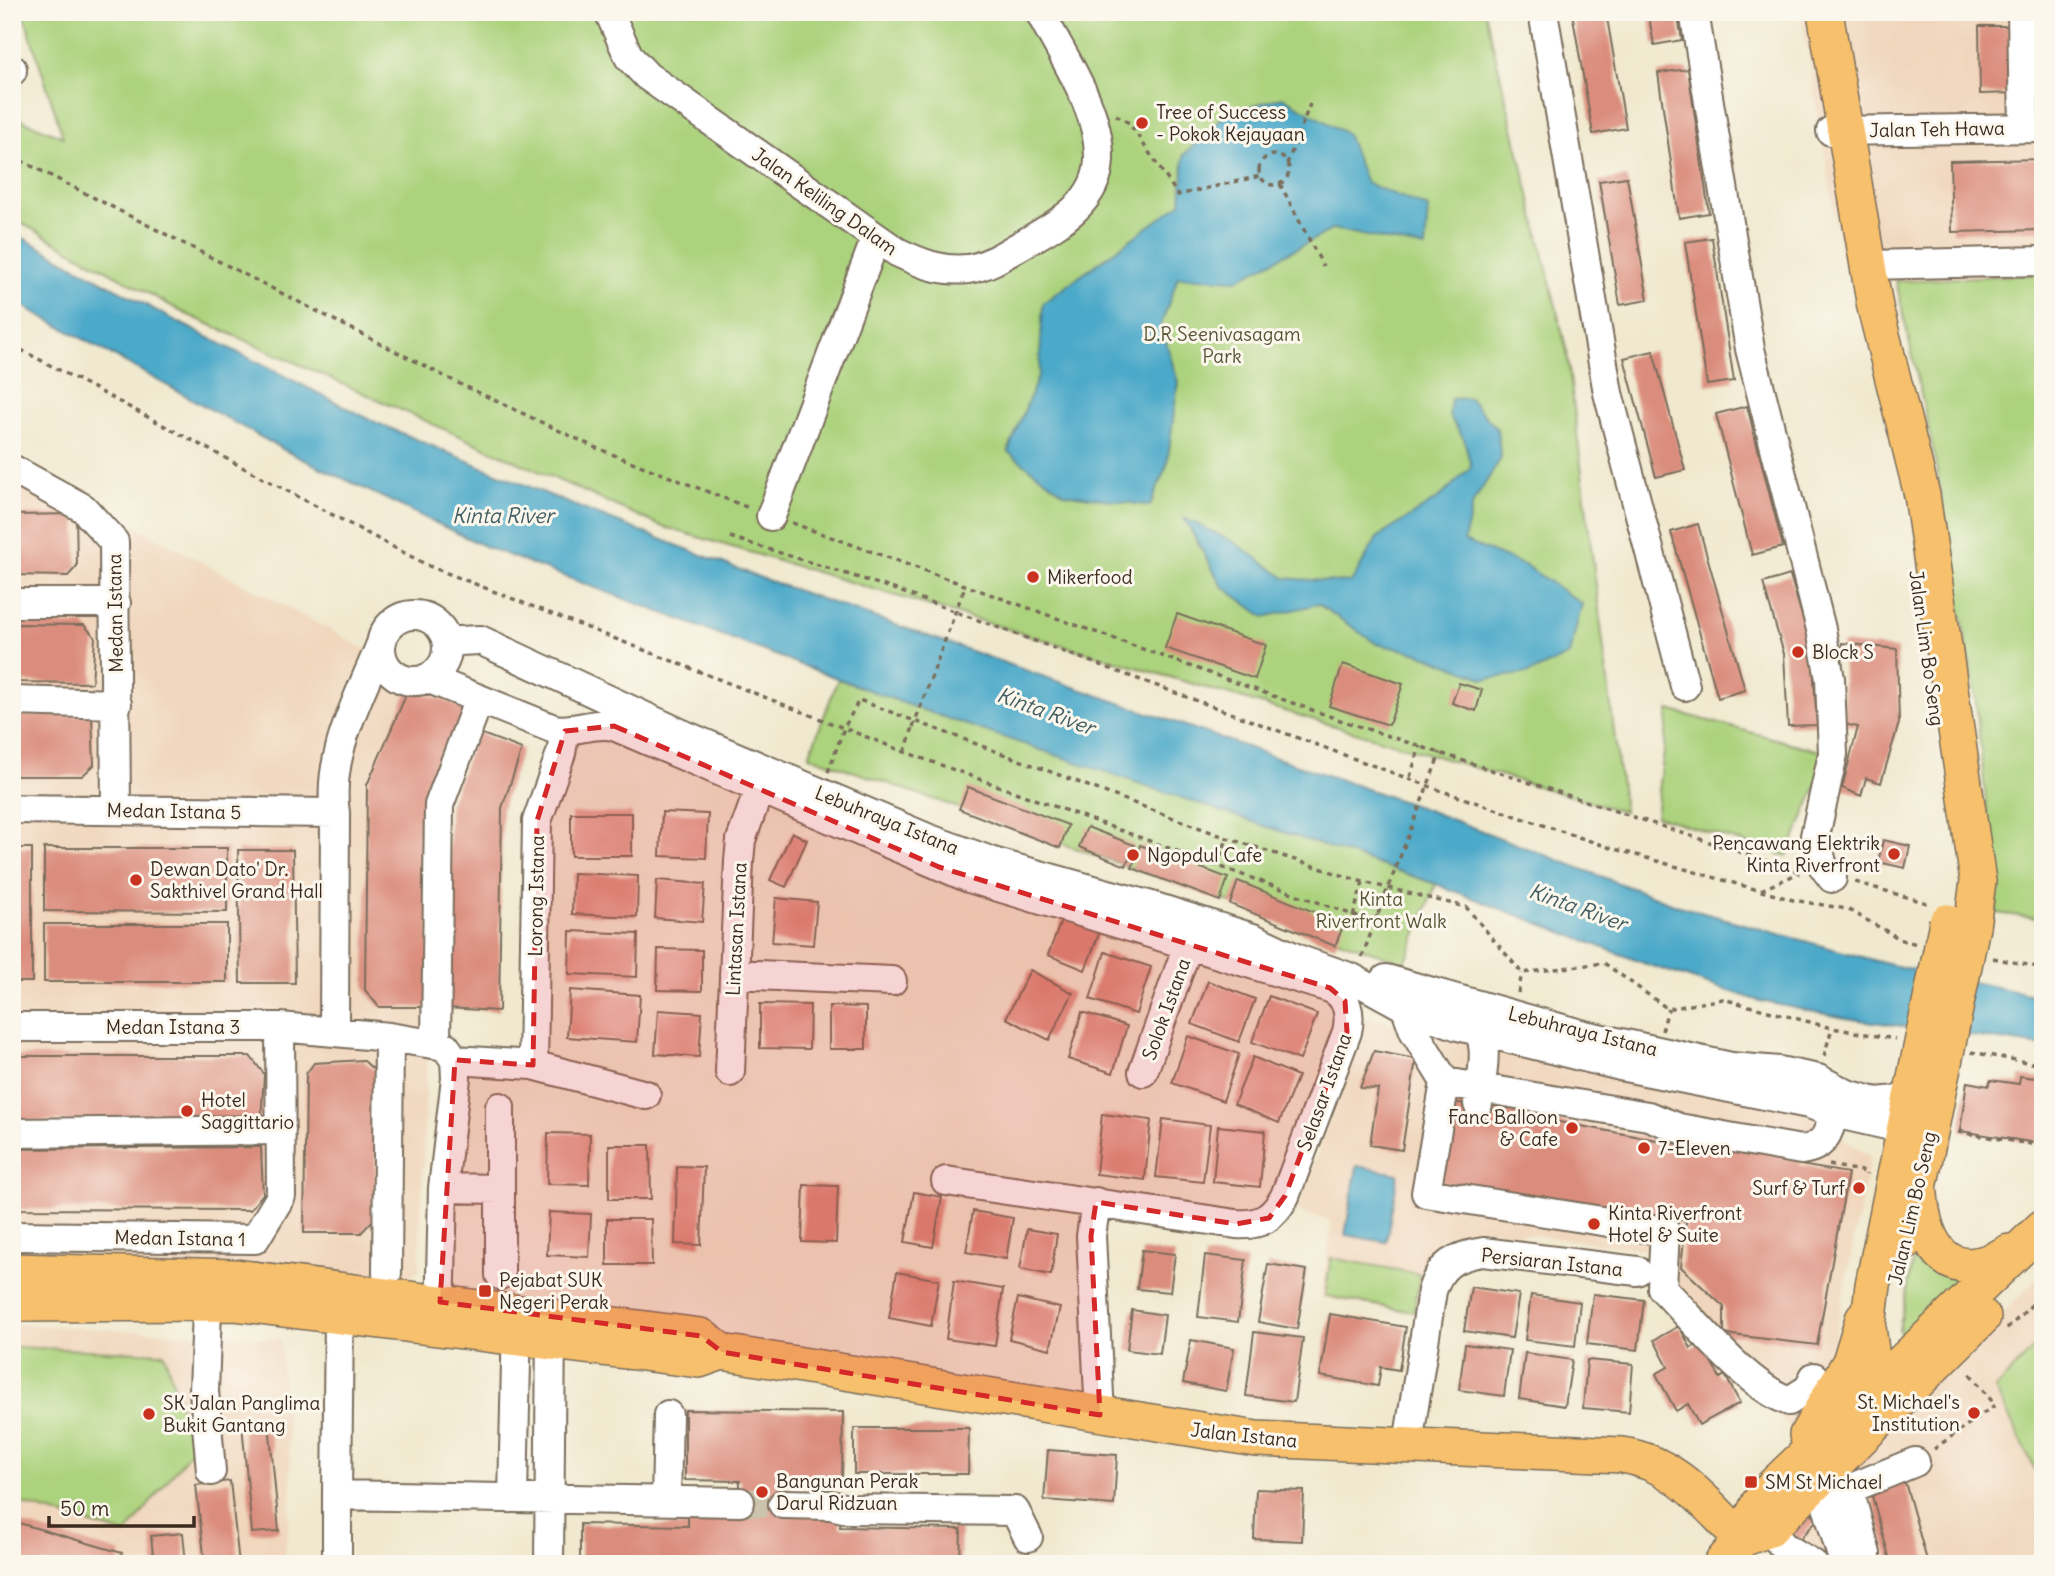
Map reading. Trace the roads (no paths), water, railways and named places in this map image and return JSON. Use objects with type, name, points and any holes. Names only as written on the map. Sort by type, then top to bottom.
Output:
[{"type":"main road","name":"Jalan Lim Bo Seng","points":[[1809,12],[1839,131],[1884,347],[1922,495],[1977,873],[1961,913],[1926,1088],[1920,1184],[1908,1221],[1887,1326],[1890,1347],[1901,1380]]},
{"type":"main road","name":"Jalan Lim Bo Seng","points":[[1825,12],[1839,131],[1849,266],[1865,351],[1906,498],[1955,847],[1961,913]]},
{"type":"main road","name":"Jalan Lim Bo Seng","points":[[1873,1285],[1904,1129],[1926,1088]]},
{"type":"main road","points":[[1920,1184],[1926,1231],[1931,1244],[1953,1263],[1967,1267],[1983,1264],[2036,1242]]},
{"type":"main road","points":[[1744,1544],[1819,1479],[1901,1380],[2036,1242]]},
{"type":"main road","points":[[12,1271],[207,1289],[534,1327]]},
{"type":"main road","points":[[12,1283],[207,1289],[339,1315],[440,1315]]},
{"type":"main road","points":[[1873,1285],[1868,1348],[1901,1380]]},
{"type":"main road","points":[[1774,1485],[1812,1395],[1850,1362],[1873,1285]]},
{"type":"main road","points":[[12,1304],[207,1289]]},
{"type":"main road","name":"Jalan Istana","points":[[534,1327],[699,1360],[722,1352],[1256,1439],[1408,1444],[1641,1458],[1661,1465],[1678,1477],[1744,1544]]},
{"type":"main road","points":[[1744,1544],[1759,1503],[1774,1485],[1901,1380]]},
{"type":"street","name":"Jalan Keliling Dalam","points":[[609,12],[629,57],[647,76],[876,238],[923,264],[946,269],[969,269],[992,262],[1065,220],[1093,186],[1099,163],[1095,124],[1040,12]]},
{"type":"street","points":[[1544,12],[1608,393],[1685,686]]},
{"type":"street","points":[[1694,12],[1750,349],[1821,629],[1830,679],[1833,754],[1815,836],[1820,859],[1832,878]]},
{"type":"street","points":[[2022,12],[2033,128]]},
{"type":"street","name":"Jalan Teh Hawa","points":[[1839,131],[2033,128]]},
{"type":"street","points":[[772,516],[876,238]]},
{"type":"street","points":[[1867,265],[2043,261]]},
{"type":"street","name":"Medan Istana","points":[[12,469],[83,508],[114,542],[116,810]]},
{"type":"street","points":[[12,603],[116,603]]},
{"type":"street","points":[[334,1031],[335,813],[332,779],[382,640],[392,623],[401,618],[421,615],[431,620],[445,636],[447,646],[442,665],[383,691],[374,704],[350,764],[335,813]]},
{"type":"street","name":"Lebuhraya Istana","points":[[431,620],[477,629],[534,666]]},
{"type":"street","points":[[382,640],[383,659],[388,667],[415,678],[565,731],[603,723],[614,726],[969,878],[1188,945]]},
{"type":"street","name":"Lebuhraya Istana","points":[[447,646],[459,641],[480,640],[820,793],[996,863],[1154,906],[1253,938],[1299,947],[1358,969],[1402,996]]},
{"type":"street","points":[[440,1315],[443,1188],[455,1092],[445,1052],[439,805],[479,699]]},
{"type":"street","points":[[12,701],[117,704]]},
{"type":"street","name":"Lorong Istana","points":[[533,1065],[537,821],[561,753],[565,731]]},
{"type":"street","name":"Lintasan Istana","points":[[730,1072],[741,840],[759,790]]},
{"type":"street","name":"Medan Istana 5","points":[[12,810],[335,813]]},
{"type":"street","name":"Lebuhraya Istana","points":[[1253,938],[1300,960],[1402,996],[1469,1001],[1539,1024],[1731,1067],[1818,1079],[1847,1094],[1876,1102],[1897,1100],[1926,1088]]},
{"type":"street","name":"Solok Istana","points":[[1143,1072],[1188,945]]},
{"type":"street","name":"Selasar Istana","points":[[1097,1202],[1237,1224],[1259,1223],[1269,1218],[1286,1196],[1347,1032],[1349,1011],[1338,992],[1188,945]]},
{"type":"street","points":[[734,974],[892,981]]},
{"type":"street","points":[[1402,996],[1463,1014],[1481,1032],[1484,1046],[1479,1096]]},
{"type":"street","points":[[1402,996],[1414,1031],[1445,1082],[1479,1096],[1648,1116],[1679,1128],[1801,1150],[1821,1144],[1828,1136],[1833,1113],[1824,1101],[1797,1087],[1731,1067]]},
{"type":"street","name":"Medan Istana 3","points":[[12,1027],[281,1027],[334,1031],[389,1037],[445,1052],[533,1065],[646,1095]]},
{"type":"street","name":"Medan Istana 1","points":[[12,1236],[255,1239],[281,1196],[281,1027]]},
{"type":"street","name":"Lebuhraya Istana","points":[[1481,1032],[1620,1066],[1796,1101],[1833,1113],[1904,1129]]},
{"type":"street","points":[[387,1273],[389,1037]]},
{"type":"street","points":[[1620,1066],[1679,1128]]},
{"type":"street","points":[[1445,1082],[1426,1193],[1665,1231],[1650,1271]]},
{"type":"street","points":[[500,1107],[500,1275]]},
{"type":"street","points":[[12,1133],[281,1130]]},
{"type":"street","points":[[947,1181],[1097,1202],[1091,1236],[1100,1415]]},
{"type":"street","points":[[443,1188],[500,1189]]},
{"type":"street","name":"Persiaran Istana","points":[[1408,1444],[1433,1291],[1437,1276],[1448,1262],[1464,1255],[1483,1252],[1650,1271]]},
{"type":"street","points":[[1650,1271],[1716,1317]]},
{"type":"street","points":[[1650,1271],[1661,1288],[1752,1379],[1772,1395],[1789,1401],[1812,1395]]},
{"type":"street","points":[[207,1289],[205,1391],[211,1471]]},
{"type":"street","points":[[337,1564],[339,1315]]},
{"type":"street","points":[[513,1497],[514,1440],[534,1327]]},
{"type":"street","points":[[534,1327],[549,1442],[549,1564]]},
{"type":"street","points":[[1755,1353],[1769,1377],[1812,1395]]},
{"type":"street","points":[[666,1500],[668,1415]]},
{"type":"street","points":[[514,1440],[532,1447],[549,1442]]},
{"type":"street","points":[[1819,1479],[1841,1562],[1867,1554],[1850,1489],[1915,1462]]},
{"type":"street","points":[[337,1495],[740,1502]]},
{"type":"street","points":[[783,1504],[831,1505],[848,1509],[1015,1511],[1028,1537]]},
{"type":"street","points":[[1744,1544],[1783,1546],[1813,1564]]},
{"type":"water","points":[[1282,97],[1347,134],[1366,183],[1428,208],[1425,248],[1333,229],[1237,280],[1178,277],[1161,325],[1178,382],[1167,465],[1150,506],[1064,493],[1008,452],[1039,374],[1043,303],[1181,203],[1184,155],[1226,114]]},
{"type":"water","name":"Kinta River","points":[[12,232],[170,318],[375,422],[573,505],[761,578],[1427,810],[1679,906],[1887,964],[2043,997],[2043,1046],[1845,1018],[1760,1001],[1646,964],[1436,884],[914,707],[486,547],[288,452],[12,300]]},
{"type":"water","points":[[1469,398],[1497,429],[1501,458],[1473,503],[1464,541],[1526,566],[1582,604],[1569,655],[1530,673],[1485,679],[1419,653],[1377,644],[1318,604],[1264,617],[1222,586],[1184,518],[1234,542],[1285,578],[1351,583],[1377,538],[1440,497],[1471,467],[1464,439],[1449,416],[1451,399]]},
{"type":"water","points":[[1357,1166],[1398,1174],[1386,1242],[1345,1235]]},
{"type":"tunnel","points":[[740,1502],[783,1504]]},
{"type":"place","name":"Tree of Success - Pokok Kejayaan","points":[[1142,123]]},
{"type":"place","name":"Mikerfood","points":[[1033,577]]},
{"type":"place","name":"Block S","points":[[1798,652]]},
{"type":"place","name":"Pencawang Elektrik Kinta Riverfront","points":[[1894,854]]},
{"type":"place","name":"Ngopdul Cafe","points":[[1133,855]]},
{"type":"place","name":"Dewan Dato' Dr. Sakthivel Grand Hall","points":[[136,880]]},
{"type":"place","name":"Hotel Saggittario","points":[[187,1111]]},
{"type":"place","name":"Fanc Balloon & Cafe","points":[[1572,1128]]},
{"type":"place","name":"7-Eleven","points":[[1644,1148]]},
{"type":"place","name":"Surf & Turf","points":[[1859,1188]]},
{"type":"place","name":"Kinta Riverfront Hotel & Suite","points":[[1594,1224]]},
{"type":"place","name":"Pejabat SUK Negeri Perak","points":[[485,1291]]},
{"type":"place","name":"St. Michael's Institution","points":[[1974,1413]]},
{"type":"place","name":"SK Jalan Panglima Bukit Gantang","points":[[149,1414]]},
{"type":"place","name":"SM St Michael","points":[[1751,1482]]},
{"type":"place","name":"Bangunan Perak Darul Ridzuan","points":[[762,1492]]},
{"type":"park label","name":"D.R Seenivasagam Park","points":[[1222,345]]},
{"type":"park label","name":"Kinta Riverfront Walk","points":[[1381,910]]}]
